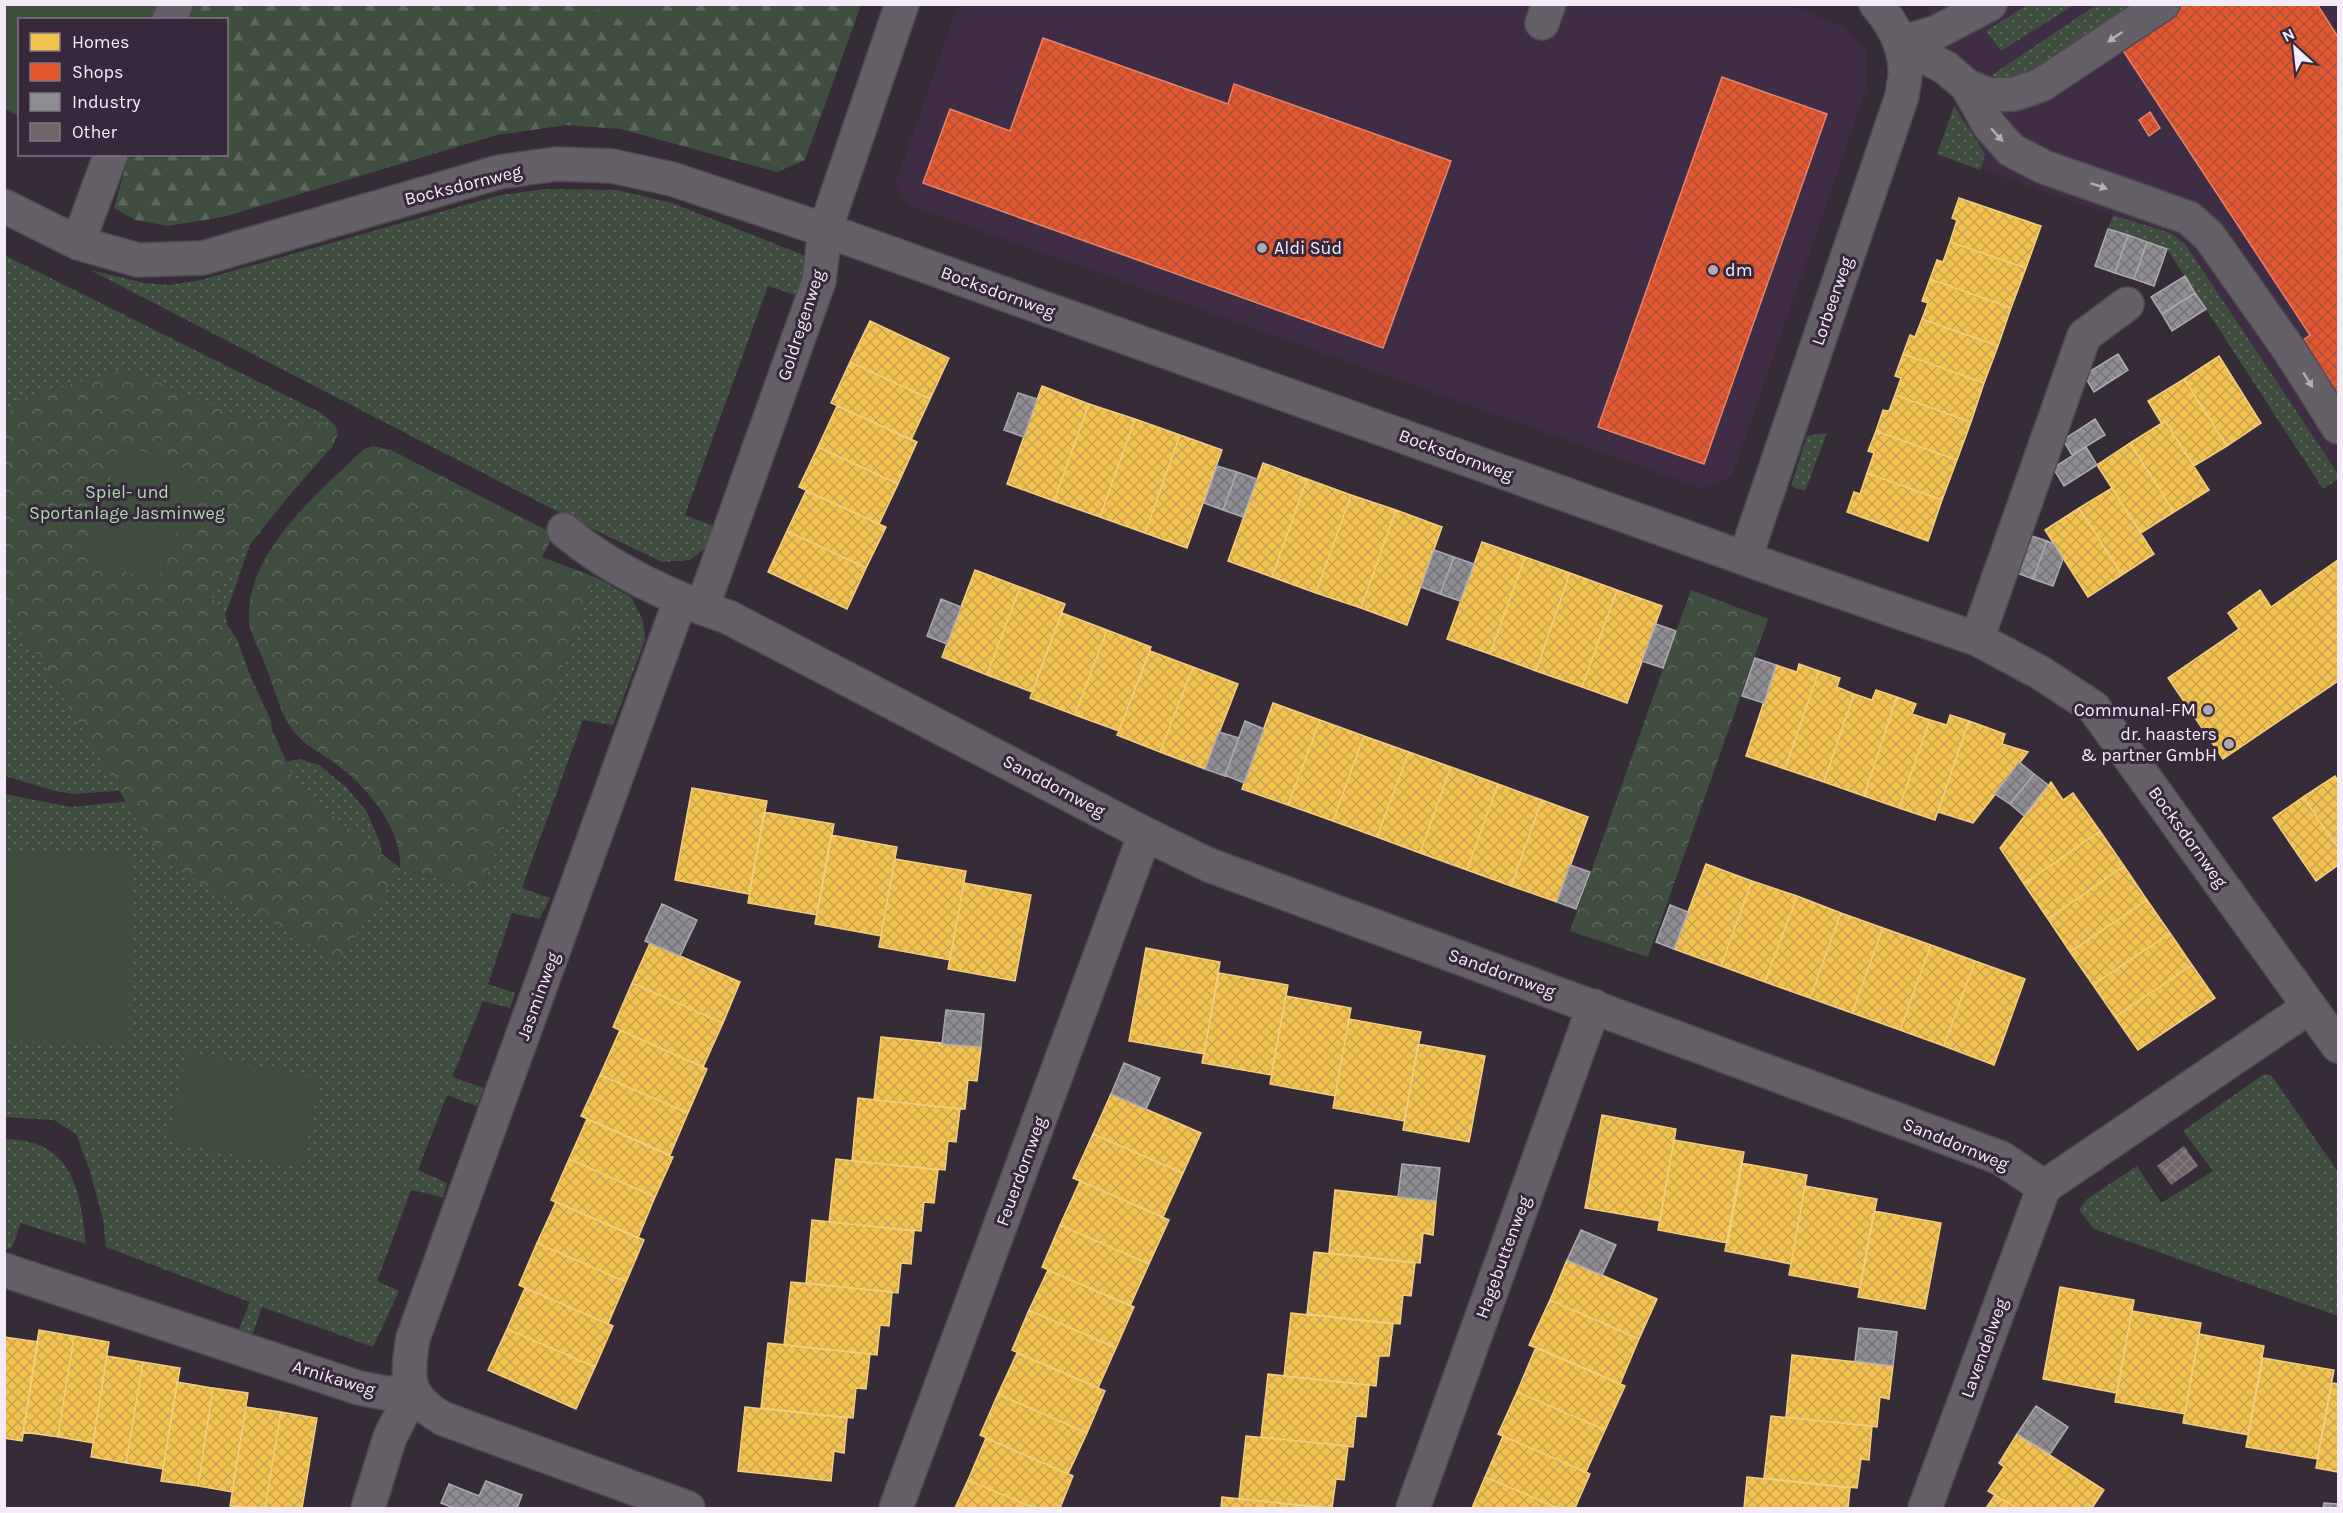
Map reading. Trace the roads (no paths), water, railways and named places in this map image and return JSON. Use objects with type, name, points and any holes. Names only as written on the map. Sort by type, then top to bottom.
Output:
[{"type":"street","points":[[170,18],[176,4]]},
{"type":"street","name":"Goldregenweg","points":[[691,604],[819,281],[825,230],[902,4]]},
{"type":"street","name":"Lorbeerweg","points":[[1745,558],[1902,96],[1906,68],[1900,43],[1888,17],[1876,4]]},
{"type":"street","points":[[1900,43],[1937,32],[1990,4]]},
{"type":"street","points":[[1900,43],[1946,68],[1967,86],[1989,95],[2015,94],[2041,85],[2163,4]]},
{"type":"street","points":[[1967,86],[1989,125],[2011,150],[2044,167],[2189,218],[2209,236],[2290,351],[2338,427]]},
{"type":"street","points":[[78,243],[110,156]]},
{"type":"street","name":"Bocksdornweg","points":[[4,206],[78,243],[138,260],[203,258],[499,172],[556,164],[612,166],[672,179],[825,230],[1977,639],[2040,672],[2094,708],[2338,1046]]},
{"type":"street","points":[[1977,639],[2084,336],[2127,304]]},
{"type":"street","points":[[2263,315],[2302,341]]},
{"type":"street","name":"Sanddornweg","points":[[564,530],[586,549],[691,604],[739,623],[1209,865],[2001,1158],[2044,1187]]},
{"type":"street","name":"Jasminweg","points":[[413,1392],[408,1367],[413,1338],[691,604]]},
{"type":"street","name":"Feuerdornweg","points":[[896,1509],[1145,834]]},
{"type":"street","name":"Hagebuttenweg","points":[[1413,1509],[1594,1006]]},
{"type":"street","points":[[2044,1187],[2309,1007]]},
{"type":"street","name":"Lavendelweg","points":[[1925,1509],[2044,1187]]},
{"type":"street","name":"Arnikaweg","points":[[4,1270],[359,1388],[384,1394],[413,1392]]},
{"type":"street","points":[[368,1509],[390,1437],[413,1392],[426,1409],[444,1419],[688,1509]]},
{"type":"place","name":"Aldi Süd","points":[[1262,248]]},
{"type":"place","name":"dm","points":[[1713,270]]},
{"type":"place","name":"Communal-FM","points":[[2208,710]]},
{"type":"place","name":"dr. haasters & partner GmbH","points":[[2229,744]]},
{"type":"park label","name":"Spiel- und Sportanlage Jasminweg","points":[[127,502]]}]
